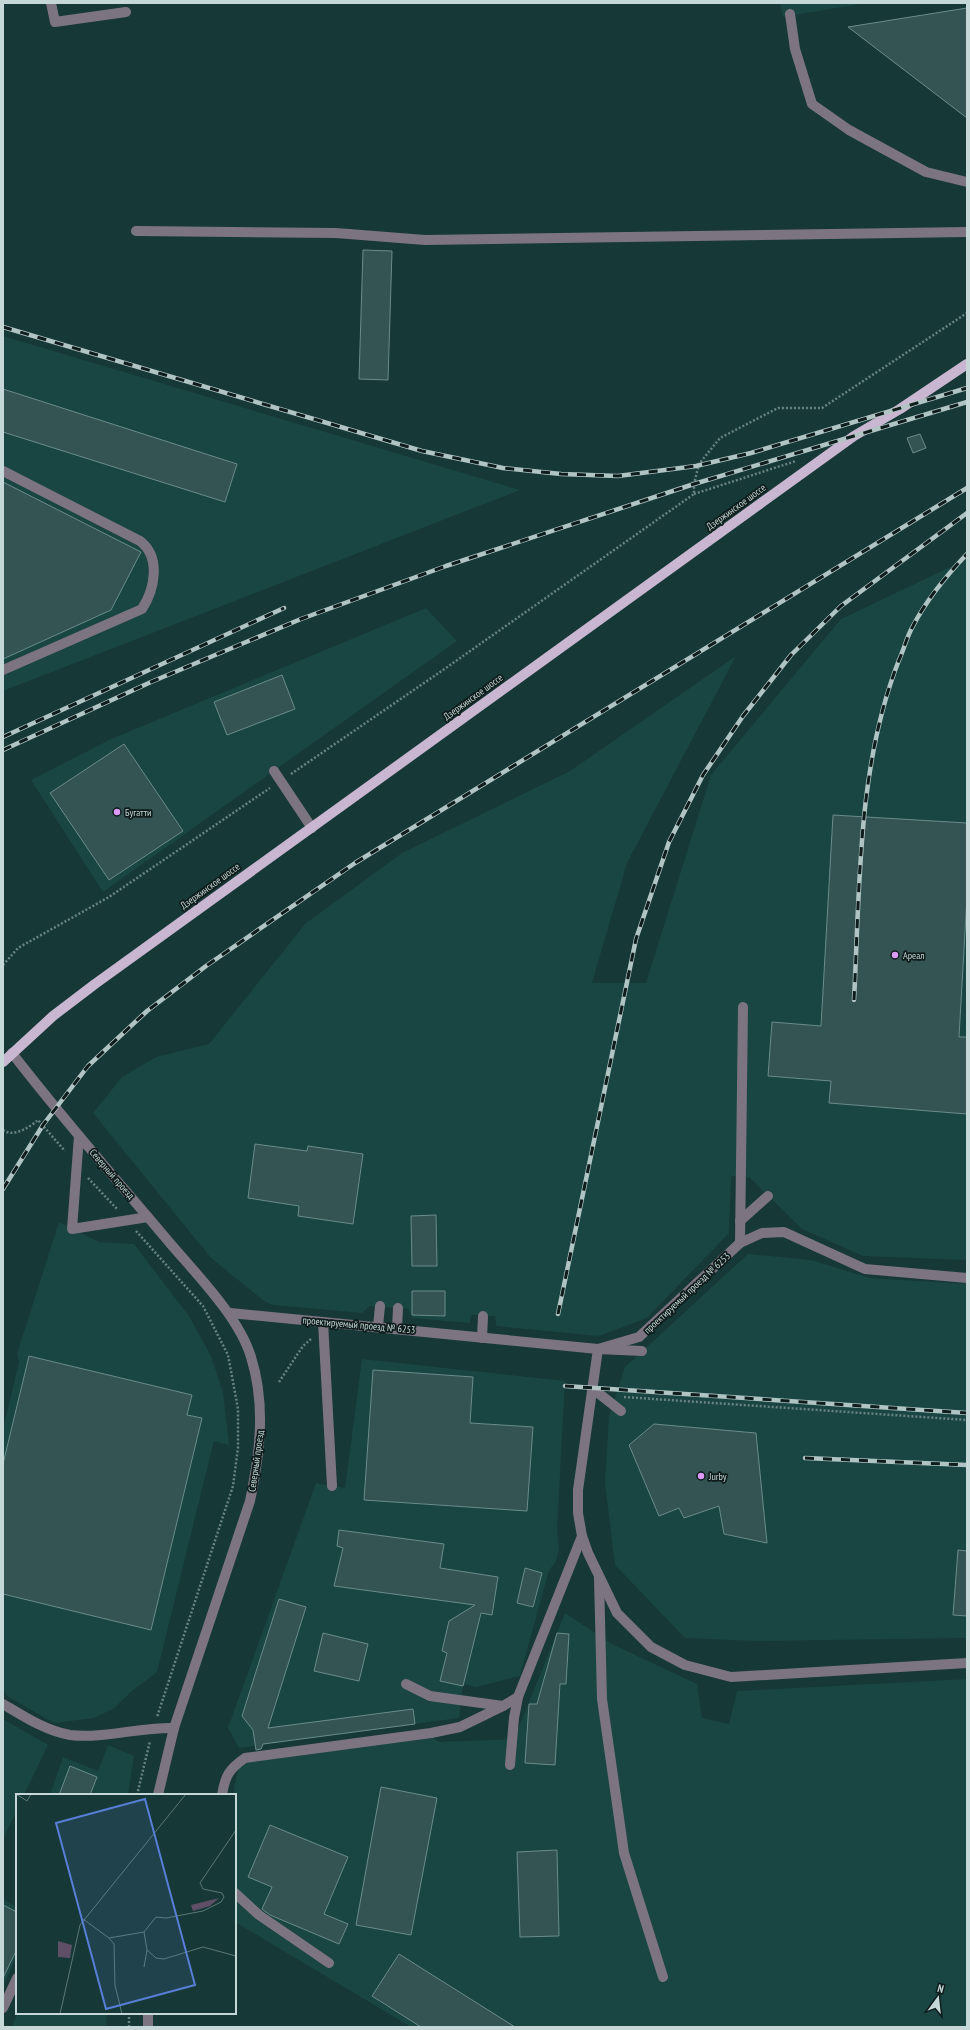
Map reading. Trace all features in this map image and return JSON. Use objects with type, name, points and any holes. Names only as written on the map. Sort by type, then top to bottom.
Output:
[{"type":"main road","name":"Дзержинское шоссе","points":[[3,1062],[53,1016],[312,828],[854,436],[900,409],[967,364]]},
{"type":"street","points":[[51,3],[55,22],[126,12]]},
{"type":"street","points":[[790,14],[795,49],[812,104],[850,130],[926,172],[967,182]]},
{"type":"street","points":[[136,231],[336,233],[425,240],[967,232]]},
{"type":"street","points":[[3,471],[140,541],[149,548],[153,558],[153,584],[150,597],[142,609],[3,670]]},
{"type":"street","points":[[274,771],[312,828]]},
{"type":"street","points":[[740,1243],[743,1007]]},
{"type":"street","name":"Северный проезд","points":[[12,1053],[56,1109],[230,1314],[251,1356],[259,1389],[261,1426],[258,1464],[250,1501],[174,1728],[158,1794]]},
{"type":"street","points":[[79,1136],[72,1228],[148,1217]]},
{"type":"street","points":[[740,1221],[768,1196]]},
{"type":"street","name":"проектируемый проезд № 6253","points":[[230,1314],[323,1325],[378,1326],[598,1349],[639,1337],[740,1243],[762,1233],[784,1232],[865,1269],[967,1278]]},
{"type":"street","points":[[378,1326],[380,1306]]},
{"type":"street","points":[[396,1328],[398,1308]]},
{"type":"street","points":[[482,1338],[483,1316]]},
{"type":"street","points":[[323,1325],[332,1486]]},
{"type":"street","points":[[642,1351],[598,1349],[578,1490],[578,1513],[582,1536],[617,1613],[651,1647],[685,1665],[731,1676],[967,1663]]},
{"type":"street","points":[[592,1388],[621,1412]]},
{"type":"street","points":[[510,1764],[514,1718],[518,1697],[582,1536]]},
{"type":"street","points":[[599,1575],[602,1698],[624,1853],[662,1977]]},
{"type":"street","points":[[406,1684],[430,1696],[503,1706]]},
{"type":"street","points":[[222,1794],[226,1778],[232,1767],[245,1758],[432,1733],[460,1727],[518,1697]]},
{"type":"street","points":[[3,1704],[35,1723],[69,1734],[99,1735],[154,1727],[174,1728]]},
{"type":"street","points":[[236,1894],[258,1914],[329,1963]]},
{"type":"street","points":[[3,2008],[16,1980]]},
{"type":"street","points":[[148,2014],[148,2027]]},
{"type":"path","points":[[694,494],[694,484],[700,464],[720,438],[778,408],[822,408],[967,313]]},
{"type":"path","points":[[3,965],[18,948],[109,897],[443,670],[694,494],[797,461]]},
{"type":"path","points":[[3,1130],[6,1132],[18,1132],[31,1127],[38,1120],[77,1166],[203,1306],[228,1355],[238,1409],[238,1448],[233,1486],[154,1727],[137,1794]]},
{"type":"path","points":[[279,1382],[303,1346],[323,1325]]},
{"type":"path","points":[[600,1395],[967,1420]]},
{"type":"path","points":[[129,2014],[129,2027]]},
{"type":"shaded area","points":[[780,3],[866,3],[783,17]]},
{"type":"shaded area","points":[[3,336],[520,490],[3,691]]},
{"type":"shaded area","points":[[967,559],[967,1260],[863,1256],[802,1229],[750,1178],[731,1176],[729,1233],[647,1318],[599,1336],[496,1326],[495,1316],[471,1315],[470,1323],[412,1318],[408,1309],[370,1306],[362,1313],[273,1305],[264,1301],[211,1258],[93,1113],[122,1077],[156,1057],[209,1044],[306,923],[402,853],[570,771],[736,656],[627,863],[592,983],[646,983],[711,775],[841,619]]},
{"type":"shaded area","points":[[426,608],[457,641],[103,892],[31,780],[111,739]]},
{"type":"shaded area","points":[[59,1222],[99,1242],[134,1244],[189,1316],[211,1356],[223,1392],[229,1445],[214,1441],[157,1672],[132,1691],[113,1709],[94,1718],[54,1723],[7,1696],[3,1689],[3,1429],[19,1362],[17,1354]]},
{"type":"shaded area","points":[[748,1254],[811,1260],[870,1278],[967,1284],[967,1638],[756,1641],[685,1638],[615,1565],[605,1483],[609,1416],[625,1367]]},
{"type":"shaded area","points":[[362,1359],[565,1381],[557,1529],[559,1549],[556,1562],[549,1570],[520,1676],[476,1687],[463,1684],[459,1718],[239,1748],[228,1728],[316,1483],[345,1488]]},
{"type":"shaded area","points":[[565,1613],[612,1644],[697,1684],[702,1718],[729,1724],[737,1691],[967,1679],[967,2027],[411,2027],[236,1923],[236,1794],[234,1794],[234,1787],[240,1763],[429,1735],[439,1742],[514,1739]]},
{"type":"shaded area","points":[[3,1719],[48,1745],[24,1794],[16,1794],[16,1812],[3,1839]]},
{"type":"shaded area","points":[[108,1745],[134,1756],[128,1794],[50,1794],[63,1757],[98,1771]]},
{"type":"shaded area","points":[[3,1899],[16,1906],[16,1957],[3,1987]]},
{"type":"shaded area","points":[[17,2014],[107,2014],[106,2027],[12,2027]]},
{"type":"building","points":[[967,8],[967,118],[848,27]]},
{"type":"building","points":[[363,250],[392,251],[388,380],[359,379]]},
{"type":"building","points":[[3,389],[237,464],[225,502],[3,432]]},
{"type":"building","points":[[920,434],[926,448],[913,453],[907,438]]},
{"type":"building","points":[[3,482],[141,552],[111,610],[3,659]]},
{"type":"building","points":[[282,675],[295,709],[227,735],[214,702]]},
{"type":"building","name":"Бугатти","points":[[124,744],[183,831],[109,880],[50,793]]},
{"type":"building","name":"Ареал","points":[[833,815],[967,823],[967,897],[959,1037],[967,1037],[967,1114],[829,1103],[831,1081],[768,1076],[772,1022],[821,1026]]},
{"type":"building","points":[[255,1144],[307,1151],[308,1146],[363,1154],[353,1224],[298,1216],[299,1206],[248,1198]]},
{"type":"building","points":[[436,1215],[437,1266],[412,1266],[411,1216]]},
{"type":"building","points":[[412,1291],[445,1291],[445,1316],[412,1315]]},
{"type":"building","points":[[29,1356],[192,1395],[187,1415],[202,1418],[151,1630],[3,1594],[3,1464]]},
{"type":"building","points":[[373,1370],[473,1377],[470,1423],[533,1427],[527,1511],[364,1500]]},
{"type":"building","name":"Jurby","points":[[654,1424],[756,1433],[767,1543],[724,1534],[719,1506],[684,1518],[679,1508],[659,1516],[629,1445]]},
{"type":"building","points":[[339,1530],[444,1544],[440,1568],[498,1577],[492,1615],[481,1613],[463,1686],[440,1681],[447,1653],[442,1651],[449,1621],[475,1605],[334,1586],[343,1548],[337,1546]]},
{"type":"building","points":[[958,1550],[967,1551],[967,1616],[953,1615]]},
{"type":"building","points":[[525,1568],[542,1573],[533,1607],[517,1603]]},
{"type":"building","points":[[279,1599],[306,1607],[268,1728],[413,1709],[415,1724],[263,1744],[261,1749],[256,1750],[253,1730],[242,1716]]},
{"type":"building","points":[[323,1633],[368,1644],[359,1681],[314,1671]]},
{"type":"building","points":[[557,1633],[569,1634],[566,1684],[560,1684],[555,1765],[525,1763],[529,1704],[537,1704]]},
{"type":"building","points":[[70,1766],[97,1777],[90,1794],[59,1794]]},
{"type":"building","points":[[381,1787],[437,1798],[411,1935],[356,1925]]},
{"type":"building","points":[[270,1825],[348,1857],[324,1914],[348,1924],[339,1944],[270,1915],[262,1909],[272,1887],[248,1877]]},
{"type":"building","points":[[557,1850],[559,1936],[520,1937],[517,1852]]},
{"type":"building","points":[[3,1905],[16,1912],[16,1951],[3,1978]]},
{"type":"building","points":[[399,1954],[515,2027],[421,2027],[372,1996]]},
{"type":"railway","points":[[3,327],[422,451],[503,468],[561,474],[618,476],[696,466],[751,453],[967,388]]},
{"type":"railway","points":[[3,750],[151,682],[301,619],[446,566],[694,484],[967,402]]},
{"type":"railway","points":[[3,1189],[43,1125],[88,1066],[147,1011],[206,966],[355,863],[967,488]]},
{"type":"railway","points":[[558,1314],[636,939],[669,842],[703,775],[743,716],[791,655],[841,606],[967,513]]},
{"type":"railway","points":[[854,1000],[863,827],[875,742],[885,701],[907,638],[918,616],[937,588],[967,554]]},
{"type":"railway","points":[[3,737],[284,608]]},
{"type":"railway","points":[[565,1386],[967,1413]]},
{"type":"railway","points":[[805,1458],[967,1465]]},
{"type":"place","name":"Бугатти","points":[[117,812]]},
{"type":"place","name":"Ареал","points":[[895,955]]},
{"type":"place","name":"Jurby","points":[[701,1476]]}]
